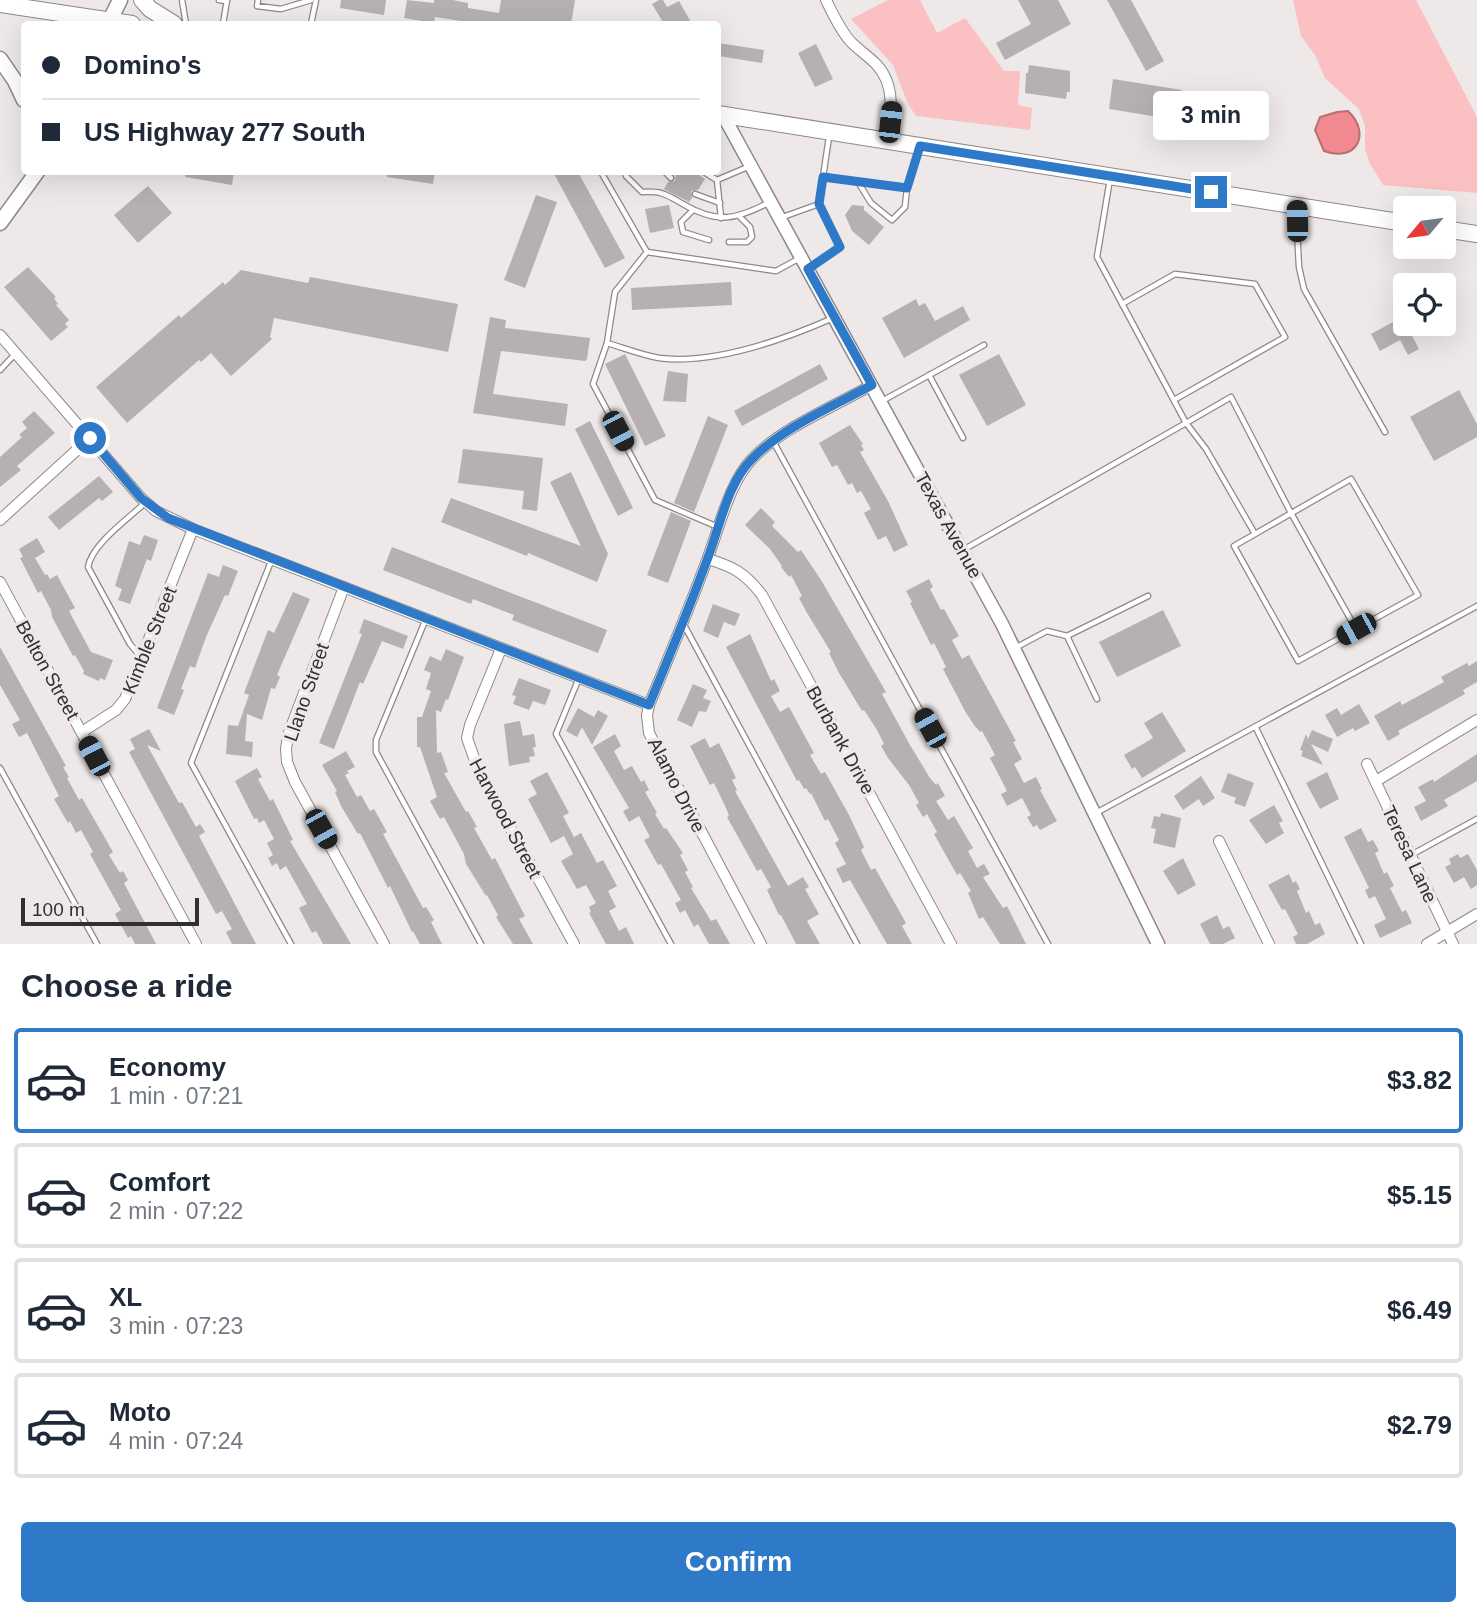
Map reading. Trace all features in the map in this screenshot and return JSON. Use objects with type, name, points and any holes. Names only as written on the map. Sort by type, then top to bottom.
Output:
[{"type":"highway","points":[[142,0],[149,9],[169,21]]},
{"type":"highway","points":[[0,4],[97,21]]},
{"type":"highway","points":[[721,115],[1393,221]]},
{"type":"highway","points":[[1456,231],[1477,234]]},
{"type":"main road","points":[[109,21],[120,0]]},
{"type":"main road","points":[[0,59],[21,94]]},
{"type":"main road","points":[[4,217],[23,175]]},
{"type":"main road","points":[[4,217],[35,175]]},
{"type":"street","points":[[826,0],[851,42],[878,65],[889,84],[892,104],[885,141]]},
{"type":"street","name":"Texas Avenue","points":[[721,117],[780,218],[962,550],[1014,649],[1158,944]]},
{"type":"street","points":[[0,335],[146,502],[168,518],[649,705],[739,476],[750,460],[773,440],[872,385]]},
{"type":"street","points":[[0,520],[90,438]]},
{"type":"street","name":"Kimble Street","points":[[82,732],[116,710],[125,699],[193,529]]},
{"type":"street","name":"Burbank Drive","points":[[708,559],[731,566],[750,579],[762,595],[951,944]]},
{"type":"street","name":"Belton Street","points":[[0,582],[196,944]]},
{"type":"street","name":"Llano Street","points":[[344,587],[295,712],[286,749],[287,762],[295,782],[384,944]]},
{"type":"street","name":"Harwood Street","points":[[501,649],[467,738],[478,769],[574,944]]},
{"type":"street","name":"Alamo Drive","points":[[649,705],[649,733],[761,944]]},
{"type":"street","points":[[1376,780],[1477,720]]},
{"type":"street","name":"Teresa Lane","points":[[1367,764],[1453,944]]},
{"type":"street","points":[[1219,841],[1269,944]]},
{"type":"street","points":[[1427,944],[1477,914]]},
{"type":"lane","points":[[182,0],[186,21]]},
{"type":"lane","points":[[219,0],[227,1],[224,21]]},
{"type":"lane","points":[[258,0],[257,6],[281,9],[313,0],[311,21]]},
{"type":"lane","points":[[647,252],[776,271],[804,263],[840,247],[819,204],[830,131]]},
{"type":"lane","points":[[857,182],[871,203],[892,220],[905,207],[907,188],[920,146]]},
{"type":"lane","points":[[717,180],[751,166]]},
{"type":"lane","points":[[603,175],[647,252]]},
{"type":"lane","points":[[626,175],[642,192],[659,191],[693,210],[722,218],[739,216],[771,202]]},
{"type":"lane","points":[[668,175],[671,178]]},
{"type":"lane","points":[[710,175],[717,180],[722,218]]},
{"type":"lane","points":[[1110,176],[1097,257],[1186,423],[1206,449],[1255,534]]},
{"type":"lane","points":[[823,177],[907,188]]},
{"type":"lane","points":[[695,194],[720,203]]},
{"type":"lane","points":[[780,218],[819,204]]},
{"type":"lane","points":[[1296,206],[1299,267],[1304,289],[1385,432]]},
{"type":"lane","points":[[693,210],[681,222],[683,232],[709,240]]},
{"type":"lane","points":[[729,242],[747,242],[752,237],[750,227],[739,216]]},
{"type":"lane","points":[[647,252],[615,292],[607,343],[593,384],[655,500],[719,527]]},
{"type":"lane","points":[[1122,304],[1175,274],[1255,284],[1285,337],[1174,400]]},
{"type":"lane","points":[[607,343],[659,358],[711,357],[781,341],[834,318]]},
{"type":"lane","points":[[881,402],[984,345]]},
{"type":"lane","points":[[0,369],[16,353]]},
{"type":"lane","points":[[929,375],[963,438]]},
{"type":"lane","points":[[962,550],[1231,397],[1291,513],[1356,629]]},
{"type":"lane","points":[[773,440],[1048,944]]},
{"type":"lane","points":[[1351,479],[1418,594],[1298,661],[1234,547],[1291,513],[1351,479]]},
{"type":"lane","points":[[142,657],[130,644],[88,567],[89,559],[96,548],[146,502]]},
{"type":"lane","points":[[272,559],[191,763],[291,944]]},
{"type":"lane","points":[[1014,649],[1047,631],[1067,636],[1148,596]]},
{"type":"lane","points":[[1095,814],[1477,606]]},
{"type":"lane","points":[[426,619],[376,740],[376,752],[481,944]]},
{"type":"lane","points":[[682,622],[857,944]]},
{"type":"lane","points":[[1067,636],[1097,699]]},
{"type":"lane","points":[[579,678],[556,734],[671,944]]},
{"type":"lane","points":[[1256,728],[1361,944]]},
{"type":"lane","points":[[0,768],[97,944]]},
{"type":"lane","points":[[1410,855],[1477,818]]},
{"type":"shaded area","points":[[888,0],[920,0],[937,33],[965,18],[1004,71],[1020,71],[1018,105],[1032,108],[1030,130],[916,116],[908,104],[893,65],[851,19]]},
{"type":"shaded area","points":[[1293,0],[1416,0],[1477,117],[1477,193],[1383,185],[1370,164],[1365,149],[1365,126],[1359,109],[1325,78],[1315,55],[1301,36]]},
{"type":"shaded area","points":[[1348,111],[1359,129],[1357,144],[1345,153],[1324,151],[1315,130],[1320,117]]},
{"type":"building","points":[[341,0],[386,0],[384,15],[340,8]]},
{"type":"building","points":[[407,0],[434,3],[434,0],[453,0],[468,3],[468,8],[499,13],[501,0],[575,0],[572,21],[461,21],[435,17],[434,21],[422,21],[404,18]]},
{"type":"building","points":[[663,0],[667,7],[679,1],[690,21],[662,21],[652,4]]},
{"type":"building","points":[[1018,0],[1058,0],[1071,24],[1005,60],[996,43],[1031,24]]},
{"type":"building","points":[[1107,0],[1131,0],[1164,61],[1146,71]]},
{"type":"building","points":[[721,43],[764,50],[762,63],[721,56]]},
{"type":"building","points":[[816,44],[833,79],[815,87],[798,53]]},
{"type":"building","points":[[1029,65],[1070,71],[1070,92],[1067,92],[1066,99],[1025,93]]},
{"type":"building","points":[[1113,79],[1182,90],[1177,120],[1109,109]]},
{"type":"building","points":[[185,175],[234,175],[232,185]]},
{"type":"building","points":[[387,175],[434,175],[433,184]]},
{"type":"building","points":[[555,175],[580,175],[625,258],[605,268]]},
{"type":"building","points":[[676,175],[699,175],[705,179],[698,190],[691,191],[692,198],[689,202],[664,189],[668,182],[675,181]]},
{"type":"building","points":[[148,186],[172,213],[138,243],[114,215]]},
{"type":"building","points":[[536,195],[557,202],[525,288],[504,280]]},
{"type":"building","points":[[669,205],[674,228],[650,233],[645,209]]},
{"type":"building","points":[[852,205],[864,206],[864,210],[884,227],[869,245],[852,231],[845,215]]},
{"type":"building","points":[[28,267],[56,297],[56,305],[69,320],[65,324],[68,327],[51,341],[4,287]]},
{"type":"building","points":[[241,270],[308,283],[310,277],[458,304],[448,352],[274,318],[270,337],[272,339],[231,376],[211,353],[201,362],[199,360],[127,423],[96,387],[179,315],[181,318]]},
{"type":"building","points":[[731,282],[732,305],[632,310],[631,288]]},
{"type":"building","points":[[916,299],[919,306],[925,303],[935,321],[963,306],[970,320],[904,358],[882,318]]},
{"type":"building","points":[[490,317],[506,320],[505,328],[590,338],[585,361],[501,351],[493,394],[568,404],[565,426],[473,413]]},
{"type":"building","points":[[1393,322],[1393,336],[1412,336],[1419,349],[1408,355],[1400,340],[1380,351],[1371,334]]},
{"type":"building","points":[[625,354],[666,436],[645,446],[605,364]]},
{"type":"building","points":[[999,354],[1026,405],[987,426],[959,375]]},
{"type":"building","points":[[820,364],[828,379],[742,426],[734,411]]},
{"type":"building","points":[[668,371],[688,374],[686,402],[663,401]]},
{"type":"building","points":[[1459,390],[1477,424],[1477,437],[1434,461],[1410,417]]},
{"type":"building","points":[[34,411],[55,433],[17,466],[21,470],[0,487],[0,457],[22,437],[19,435],[27,428],[22,422]]},
{"type":"building","points":[[708,416],[728,425],[694,512],[674,503]]},
{"type":"building","points":[[590,421],[633,508],[618,516],[575,429]]},
{"type":"building","points":[[850,425],[863,444],[861,445],[864,450],[860,452],[889,503],[908,545],[894,552],[886,536],[878,540],[864,513],[871,509],[861,491],[857,493],[852,483],[848,485],[837,465],[832,467],[819,443]]},
{"type":"building","points":[[463,449],[543,458],[537,511],[522,509],[524,491],[458,483]]},
{"type":"building","points":[[571,472],[608,554],[597,582],[528,553],[527,556],[441,522],[451,498],[581,546],[550,482]]},
{"type":"building","points":[[99,476],[113,492],[102,501],[99,498],[59,530],[48,517]]},
{"type":"building","points":[[761,508],[775,522],[772,526],[798,552],[801,550],[821,580],[886,692],[882,694],[910,745],[930,778],[936,785],[938,783],[945,796],[936,801],[948,820],[954,816],[973,848],[968,851],[977,868],[984,864],[990,874],[983,877],[1003,908],[1007,906],[1026,944],[1000,944],[983,917],[979,919],[968,893],[971,891],[960,873],[957,875],[934,834],[937,832],[927,814],[923,817],[909,785],[881,746],[884,744],[877,730],[839,673],[829,653],[831,652],[799,598],[802,596],[791,575],[789,577],[770,549],[745,525]]},
{"type":"building","points":[[671,512],[691,521],[668,583],[647,575]]},
{"type":"building","points":[[144,535],[158,540],[151,561],[147,559],[130,604],[118,600],[122,589],[115,586],[129,541],[140,545]]},
{"type":"building","points":[[37,538],[45,552],[35,558],[50,579],[57,575],[75,608],[69,611],[91,652],[113,660],[105,680],[100,678],[99,681],[83,674],[84,671],[52,617],[41,591],[38,593],[20,558],[23,557],[19,549]]},
{"type":"building","points":[[392,547],[607,630],[598,653],[512,620],[514,615],[473,599],[471,604],[383,570]]},
{"type":"building","points":[[223,565],[238,571],[206,637],[195,668],[190,666],[174,715],[157,708],[208,573],[219,577]]},
{"type":"building","points":[[929,579],[933,587],[930,589],[941,610],[944,609],[959,636],[952,640],[962,659],[969,655],[1016,741],[1013,742],[1022,759],[1014,764],[1024,783],[1036,777],[1057,821],[1040,830],[1037,825],[1033,827],[1027,817],[1031,815],[1022,798],[1007,806],[1001,794],[1007,791],[990,758],[995,755],[982,731],[974,725],[965,711],[943,669],[946,667],[934,643],[931,645],[910,603],[912,602],[906,591]]},
{"type":"building","points":[[293,592],[310,599],[277,675],[280,677],[275,689],[271,688],[262,720],[247,714],[245,741],[253,742],[252,757],[226,754],[228,725],[238,726],[249,695],[244,693],[268,630],[274,633]]},
{"type":"building","points":[[713,604],[740,614],[735,626],[724,622],[718,638],[703,631]]},
{"type":"building","points":[[1163,610],[1181,646],[1117,677],[1099,642]]},
{"type":"building","points":[[364,619],[408,636],[403,649],[382,641],[363,684],[360,682],[334,749],[319,743],[362,634],[359,633]]},
{"type":"building","points":[[750,634],[771,681],[774,679],[780,691],[771,696],[780,712],[789,707],[814,753],[810,755],[821,774],[825,772],[849,815],[871,870],[875,868],[906,923],[902,926],[912,944],[887,944],[850,880],[843,883],[836,869],[846,864],[835,843],[839,840],[828,819],[825,821],[811,793],[797,781],[726,647]]},
{"type":"building","points":[[0,647],[66,766],[63,767],[69,777],[67,778],[79,800],[82,798],[113,852],[109,855],[120,873],[123,871],[128,880],[124,883],[156,944],[135,944],[131,936],[128,938],[115,914],[121,910],[90,854],[93,852],[81,830],[76,833],[54,799],[59,796],[27,733],[19,737],[12,724],[20,720],[0,685]]},
{"type":"building","points":[[446,649],[464,657],[448,700],[446,699],[441,712],[436,710],[437,753],[441,752],[448,772],[444,773],[477,827],[474,828],[492,860],[495,858],[525,916],[519,919],[533,944],[513,944],[496,917],[498,915],[487,895],[466,864],[464,854],[444,817],[440,819],[430,801],[437,797],[420,747],[417,747],[417,717],[422,717],[431,691],[426,689],[431,673],[424,670],[430,656],[441,661]]},
{"type":"building","points":[[1477,661],[1477,682],[1463,690],[1465,694],[1398,731],[1400,734],[1388,741],[1374,716],[1400,701],[1402,705],[1444,682],[1441,677],[1467,663],[1469,666]]},
{"type":"building","points":[[519,678],[551,690],[545,705],[533,701],[529,710],[513,704],[516,696],[512,695]]},
{"type":"building","points":[[693,684],[707,690],[703,698],[711,701],[706,712],[699,711],[692,727],[677,720]]},
{"type":"building","points":[[1359,704],[1370,723],[1337,737],[1325,715],[1337,708],[1341,715]]},
{"type":"building","points":[[578,708],[594,717],[598,710],[608,716],[592,745],[582,727],[577,737],[566,731]]},
{"type":"building","points":[[1162,712],[1186,751],[1142,778],[1135,767],[1132,769],[1124,755],[1153,738],[1144,723]]},
{"type":"building","points":[[520,721],[523,736],[534,734],[535,756],[529,757],[530,762],[509,766],[504,724]]},
{"type":"building","points":[[149,729],[161,751],[147,745],[179,803],[182,802],[196,827],[200,824],[205,832],[199,836],[256,944],[232,944],[226,932],[232,929],[222,911],[216,914],[129,752],[135,749],[130,739]]},
{"type":"building","points":[[1312,730],[1333,739],[1328,752],[1311,744],[1323,765],[1301,756],[1303,751],[1300,750],[1306,734],[1308,739]]},
{"type":"building","points":[[615,734],[621,746],[614,751],[624,770],[632,766],[641,782],[644,780],[649,790],[645,792],[657,813],[655,814],[683,853],[680,855],[688,870],[685,872],[693,887],[691,888],[711,921],[716,919],[730,944],[709,944],[698,924],[694,927],[685,910],[680,913],[675,903],[681,900],[644,840],[650,837],[639,816],[629,822],[623,811],[629,808],[593,747]]},
{"type":"building","points":[[705,738],[710,748],[719,743],[736,778],[732,780],[737,790],[735,791],[788,886],[803,877],[809,887],[805,889],[819,914],[807,921],[820,944],[796,944],[779,915],[767,890],[771,887],[761,869],[757,871],[727,817],[727,810],[714,783],[710,785],[690,746]]},
{"type":"building","points":[[346,751],[355,767],[345,775],[357,797],[361,795],[370,811],[374,809],[387,832],[383,834],[423,908],[426,907],[434,920],[431,922],[442,944],[420,944],[360,833],[358,834],[341,806],[335,792],[337,791],[322,765]]},
{"type":"building","points":[[1477,754],[1477,781],[1444,800],[1448,806],[1421,821],[1414,807],[1426,801],[1418,787],[1433,779],[1434,782]]},
{"type":"building","points":[[257,768],[262,777],[258,779],[270,801],[273,799],[293,840],[290,841],[351,944],[323,944],[316,931],[312,933],[299,908],[307,904],[286,866],[280,870],[277,863],[272,866],[268,858],[273,855],[267,843],[274,839],[264,820],[259,823],[257,818],[254,819],[235,781]]},
{"type":"building","points":[[547,772],[569,813],[563,816],[574,837],[581,833],[597,863],[603,860],[617,886],[608,891],[616,907],[609,911],[619,931],[626,927],[634,944],[606,944],[589,913],[589,907],[596,903],[586,885],[577,889],[561,861],[573,854],[564,836],[551,843],[528,799],[537,794],[530,781]]},
{"type":"building","points":[[1327,772],[1339,799],[1320,809],[1306,783]]},
{"type":"building","points":[[1228,773],[1254,783],[1245,807],[1234,803],[1236,798],[1221,792]]},
{"type":"building","points":[[1201,776],[1215,798],[1203,806],[1199,799],[1183,810],[1174,796]]},
{"type":"building","points":[[1274,805],[1283,821],[1279,823],[1284,833],[1266,844],[1249,820]]},
{"type":"building","points":[[1161,813],[1181,818],[1175,848],[1153,843],[1156,829],[1151,828],[1154,816],[1160,817]]},
{"type":"building","points":[[1361,828],[1368,842],[1373,840],[1379,851],[1375,853],[1384,874],[1387,872],[1394,886],[1390,888],[1402,912],[1406,910],[1412,923],[1380,938],[1374,925],[1386,919],[1375,896],[1369,899],[1365,890],[1369,888],[1344,837]]},
{"type":"building","points":[[1458,854],[1460,858],[1468,854],[1477,870],[1477,885],[1471,889],[1464,877],[1454,883],[1445,867],[1451,864],[1449,859]]},
{"type":"building","points":[[1183,858],[1196,885],[1178,895],[1163,871]]},
{"type":"building","points":[[1289,874],[1300,889],[1297,891],[1306,913],[1309,911],[1315,925],[1320,923],[1325,934],[1307,944],[1296,944],[1293,937],[1298,934],[1268,885]]},
{"type":"building","points":[[1217,915],[1223,929],[1229,926],[1235,938],[1223,944],[1210,944],[1200,924]]},
{"type":"route","points":[[90,438],[141,498],[168,518],[649,705],[708,559],[722,516],[739,476],[750,460],[774,439],[872,385],[808,269],[840,247],[819,204],[823,177],[907,188],[920,146],[1211,192]]}]
